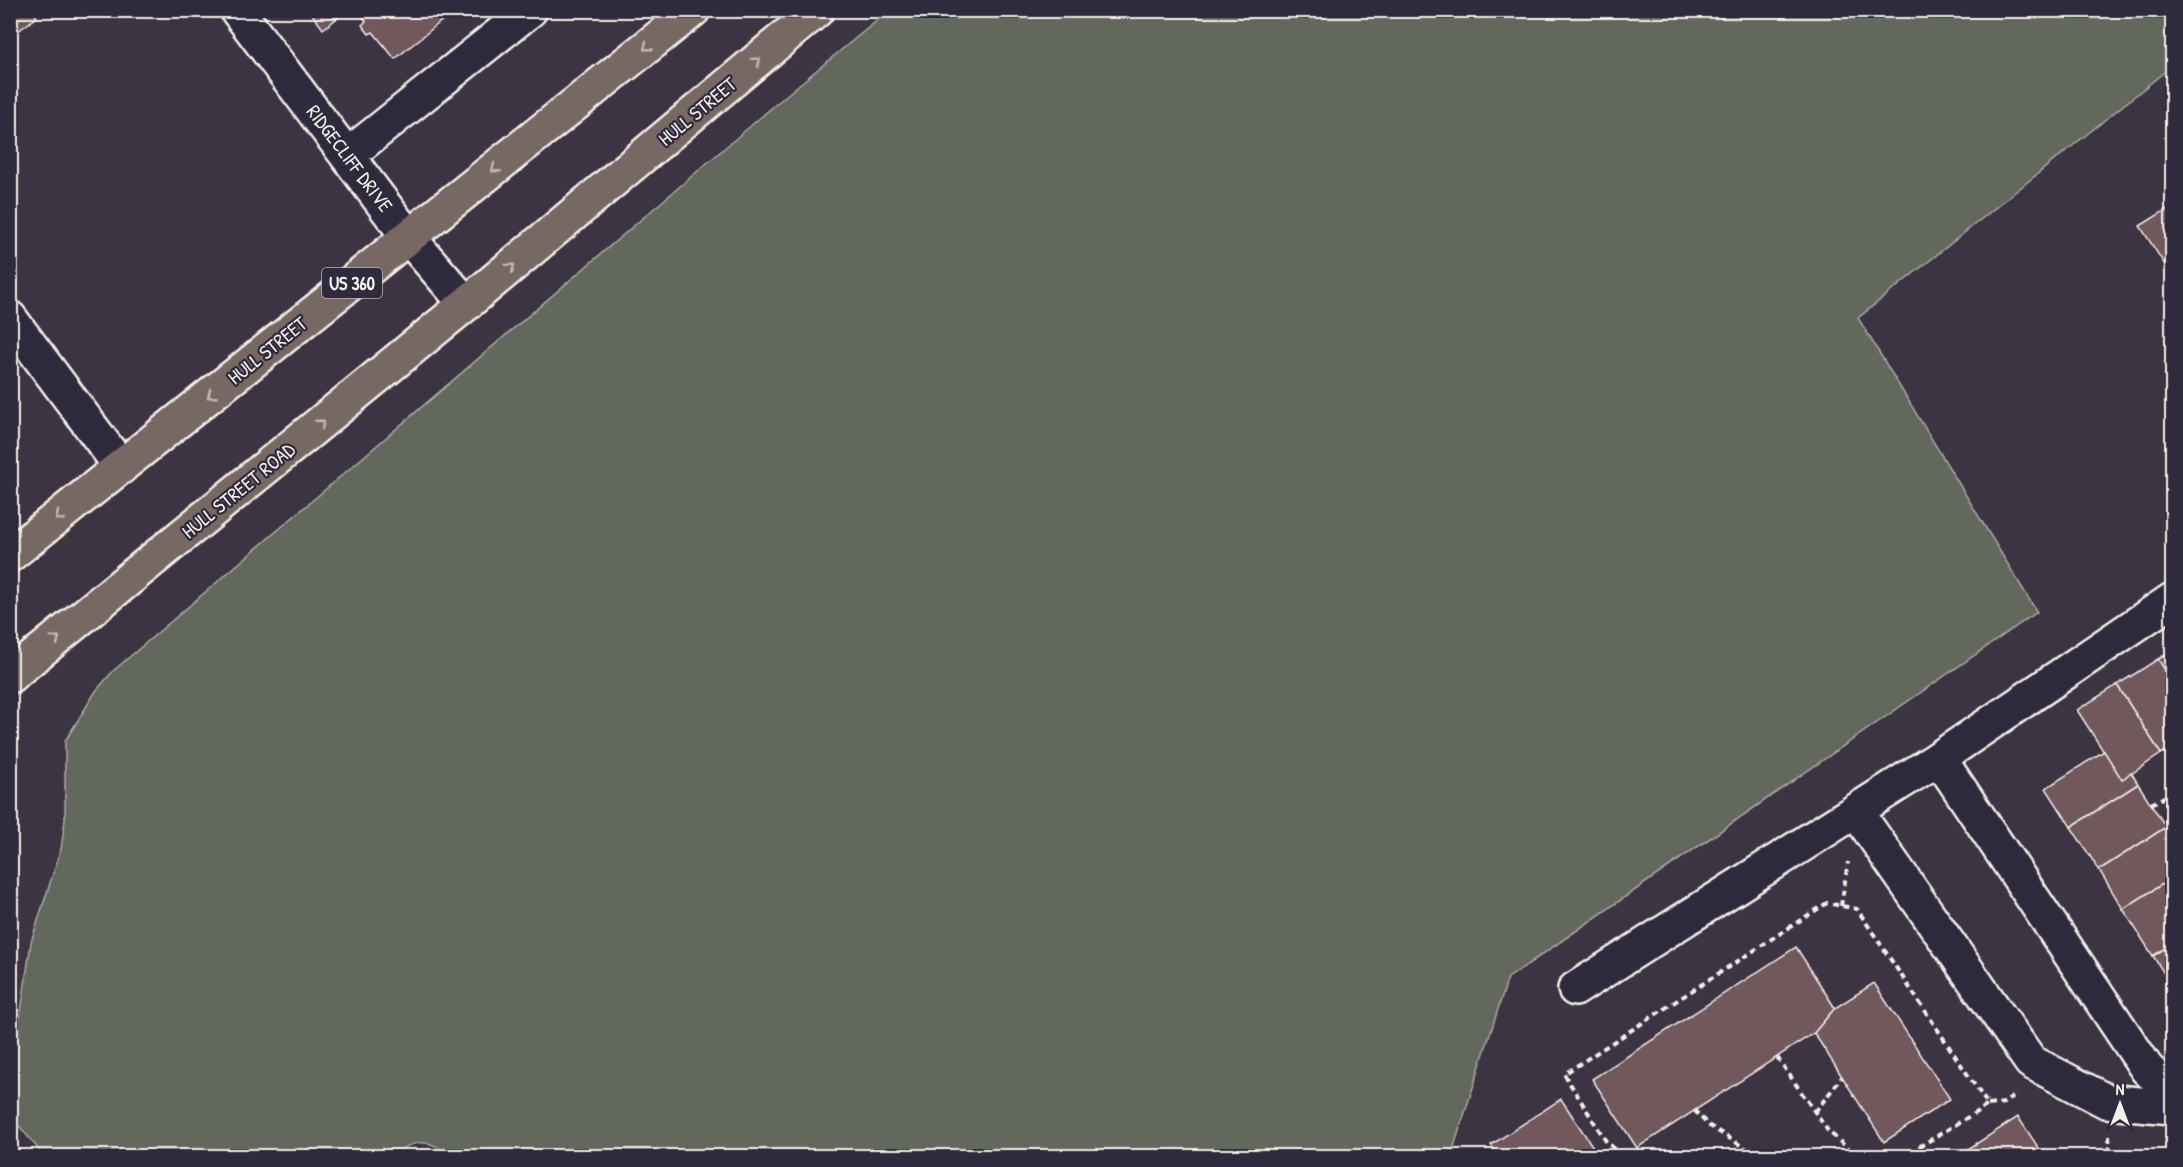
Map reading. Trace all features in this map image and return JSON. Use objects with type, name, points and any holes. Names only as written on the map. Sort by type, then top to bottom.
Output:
[{"type":"main road","name":"HULL STREET","points":[[10,555],[693,10]]},
{"type":"main road","name":"HULL STREET","points":[[466,304],[817,10]]},
{"type":"main road","name":"HULL STREET ROAD","points":[[10,676],[466,304]]},
{"type":"street","name":"RIDGECLIFF DRIVE","points":[[237,10],[348,154],[409,238],[466,304]]},
{"type":"street","points":[[348,154],[530,10]]},
{"type":"street","points":[[10,318],[121,467]]},
{"type":"street","points":[[1575,989],[1938,758],[2172,600]]},
{"type":"street","points":[[1938,758],[2147,1069],[2172,1092]]},
{"type":"street","points":[[1856,811],[2031,1062],[2106,1101],[2172,1107]]},
{"type":"path","points":[[2151,804],[2172,793]]},
{"type":"path","points":[[1622,1156],[1606,1141],[1564,1074],[1827,903],[1857,909],[1988,1105],[1904,1156]]},
{"type":"path","points":[[1777,1057],[1828,1131],[1856,1156]]},
{"type":"path","points":[[1815,1112],[1842,1077]]},
{"type":"path","points":[[1694,1110],[1708,1125],[1758,1156]]},
{"type":"shaded area","points":[[890,10],[2172,11],[2172,66],[1858,318],[2037,612],[1508,978],[1451,1156],[448,1156],[434,1145],[419,1143],[404,1147],[389,1156],[44,1156],[15,1121],[11,1108],[11,1044],[21,1012],[31,942],[61,849],[65,820],[65,741],[96,691],[113,671],[796,87]]},
{"type":"building","points":[[10,10],[31,10],[37,17],[18,31],[10,22]]},
{"type":"building","points":[[309,10],[348,10],[323,29]]},
{"type":"building","points":[[358,10],[455,10],[395,59],[373,32],[369,34],[362,25],[366,21]]},
{"type":"building","points":[[2172,206],[2172,276],[2140,226]]},
{"type":"building","points":[[2172,650],[2172,681],[2158,659]]},
{"type":"building","points":[[2158,659],[2172,681],[2172,747],[2161,754],[2117,685]]},
{"type":"building","points":[[2117,685],[2161,754],[2122,780],[2077,710]]},
{"type":"building","points":[[2104,751],[2122,780],[2131,772],[2138,784],[2071,827],[2046,788]]},
{"type":"building","points":[[2138,784],[2166,827],[2099,870],[2071,827]]},
{"type":"building","points":[[2166,827],[2172,837],[2172,878],[2123,909],[2099,870]]},
{"type":"building","points":[[2172,878],[2172,944],[2153,956],[2123,909]]},
{"type":"building","points":[[2172,944],[2172,986],[2153,956]]},
{"type":"building","points":[[1796,947],[1835,1008],[1814,1033],[1637,1148],[1592,1079]]},
{"type":"building","points":[[1874,983],[1950,1099],[1884,1142],[1814,1033],[1835,1008]]},
{"type":"building","points":[[1561,1099],[1599,1156],[1499,1156],[1491,1145]]},
{"type":"building","points":[[2018,1117],[2044,1156],[1957,1156]]}]
